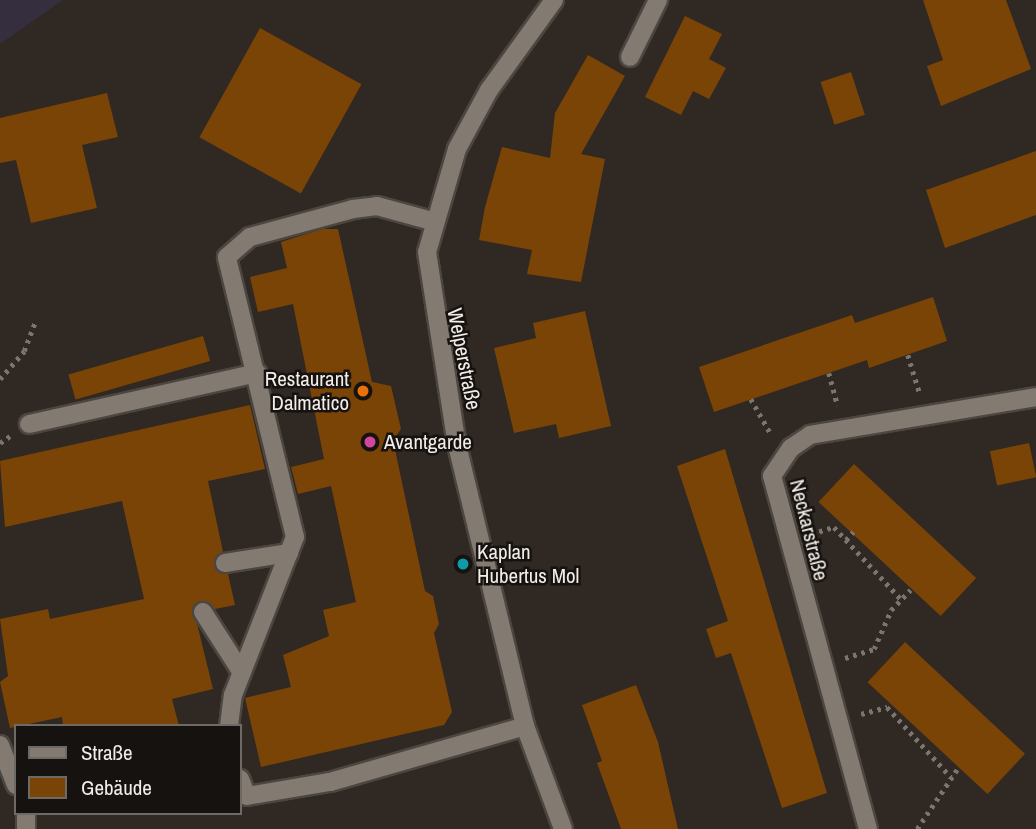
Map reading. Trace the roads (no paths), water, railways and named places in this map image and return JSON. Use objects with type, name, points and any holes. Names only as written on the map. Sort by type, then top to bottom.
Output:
[{"type":"street","name":"Welperstraße","points":[[554,0],[477,111],[432,221],[427,285],[525,726],[563,829]]},
{"type":"street","points":[[630,57],[658,0]]},
{"type":"street","points":[[229,724],[242,673],[295,537],[227,257],[237,246],[353,209],[377,206],[432,221]]},
{"type":"street","points":[[29,424],[257,373]]},
{"type":"street","name":"Neckarstraße","points":[[868,829],[774,496],[772,476],[790,449],[810,435],[1036,397]]},
{"type":"street","points":[[225,563],[289,553]]},
{"type":"street","points":[[203,612],[242,673]]},
{"type":"street","points":[[242,784],[247,796],[330,782],[525,726]]},
{"type":"street","points":[[0,746],[14,780]]},
{"type":"place","name":"Restaurant Dalmatico","points":[[363,391]]},
{"type":"place","name":"Avantgarde","points":[[370,442]]},
{"type":"place","name":"Kaplan Hubertus Mol","points":[[463,564]]}]
